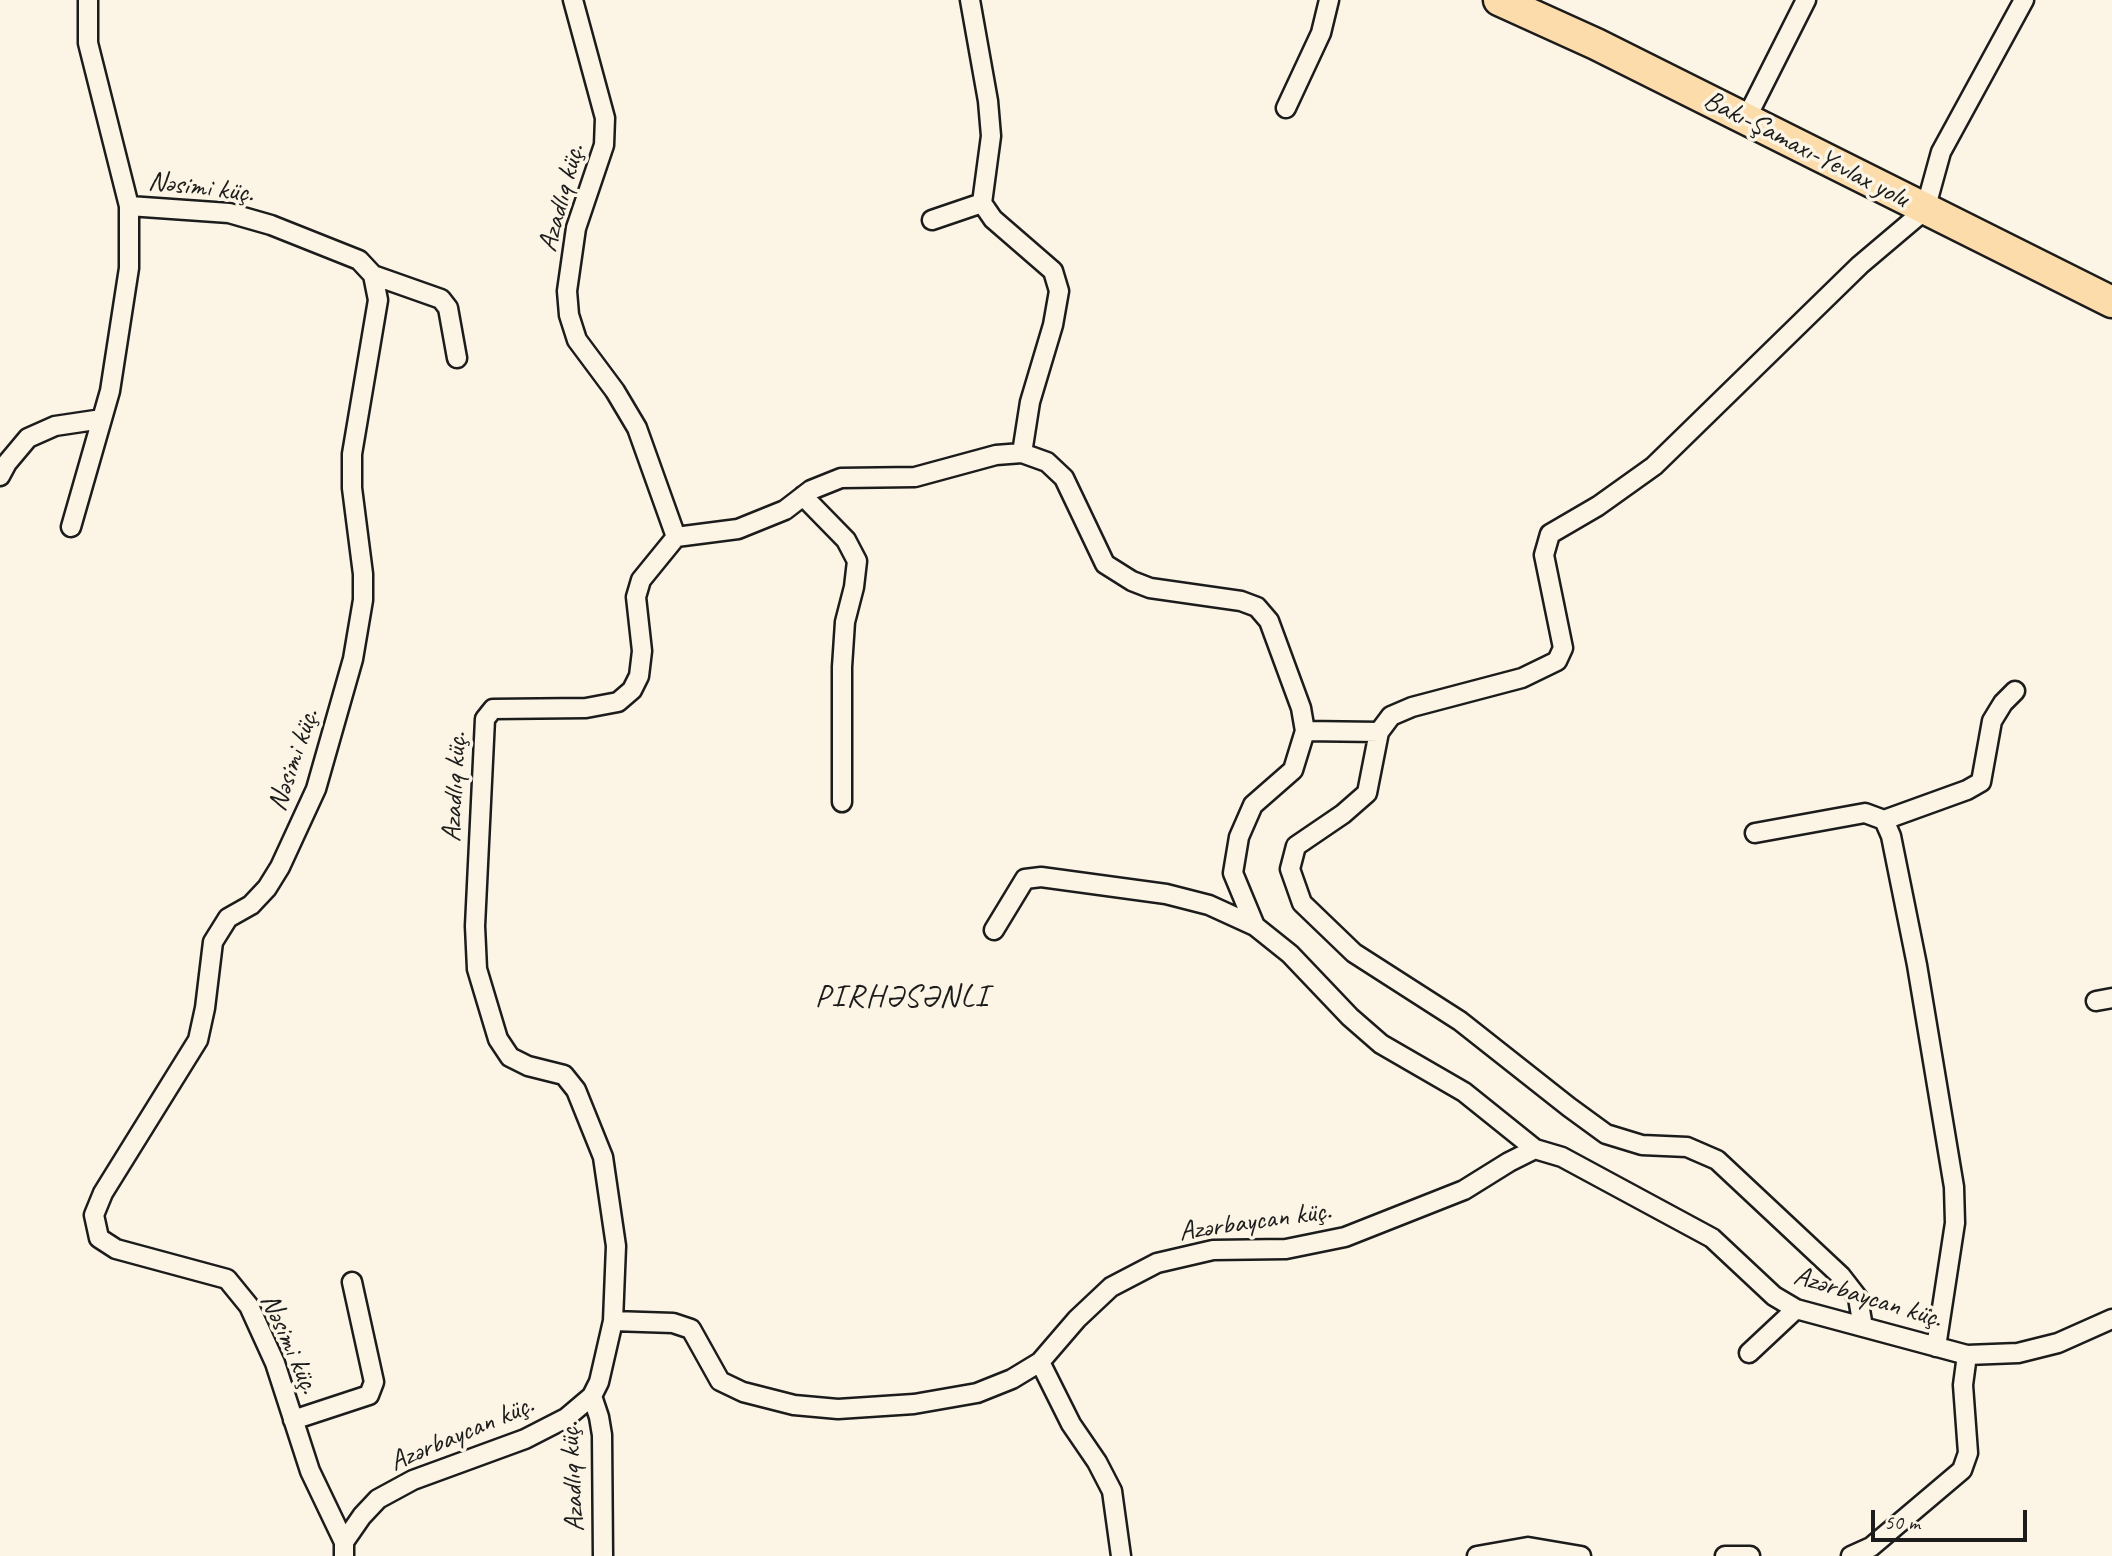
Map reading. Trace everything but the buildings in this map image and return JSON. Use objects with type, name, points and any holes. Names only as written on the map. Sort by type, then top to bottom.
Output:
[{"type":"highway","name":"Bakı-Şamaxı-Yevlax yolu","points":[[1499,0],[1596,44],[2112,302]]},
{"type":"street","name":"Nəsimi küç.","points":[[88,0],[88,43],[129,206],[229,212],[271,225],[359,260],[373,275],[379,300],[352,454],[352,488],[363,575],[363,600],[353,659],[316,789],[280,867],[267,888],[251,905],[228,918],[213,942],[198,1040],[103,1194],[94,1215],[99,1238],[116,1249],[227,1279],[249,1306],[275,1363],[310,1471],[344,1549]]},
{"type":"street","name":"Azadlıq küç.","points":[[573,0],[605,118],[604,145],[576,228],[567,291],[569,315],[577,340],[615,391],[637,428],[676,537],[641,580],[636,597],[642,651],[639,676],[632,690],[618,702],[586,708],[493,709],[485,719],[474,926],[477,968],[498,1039],[510,1056],[528,1066],[565,1076],[576,1090],[603,1157],[616,1246],[613,1321]]},
{"type":"street","points":[[970,0],[988,102],[991,136],[982,202],[993,219],[1053,271],[1059,291],[1053,325],[1030,402],[1022,453]]},
{"type":"street","points":[[1286,108],[1321,33],[1329,0]]},
{"type":"street","points":[[1746,119],[1806,0]]},
{"type":"street","points":[[1863,1327],[1857,1298],[1841,1276],[1717,1160],[1687,1147],[1642,1145],[1606,1134],[1460,1021],[1354,953],[1302,903],[1290,870],[1296,846],[1343,814],[1367,793],[1379,732],[1391,716],[1412,707],[1522,678],[1557,662],[1563,648],[1544,555],[1550,534],[1598,506],[1654,466],[1860,265],[1925,210],[1941,152],[2024,0]]},
{"type":"street","points":[[932,220],[982,202]]},
{"type":"street","points":[[71,527],[110,391],[129,268],[129,206]]},
{"type":"street","points":[[373,275],[441,299],[448,308],[457,358]]},
{"type":"street","points":[[0,476],[28,438],[55,426],[102,419]]},
{"type":"street","points":[[676,537],[738,528],[785,510],[811,490],[841,478],[915,477],[996,455],[1022,453],[1048,462],[1064,478],[1105,564],[1132,581],[1150,588],[1241,601],[1257,607],[1269,621],[1301,708],[1305,731],[1293,770],[1253,805],[1239,837],[1233,873],[1255,926]]},
{"type":"street","points":[[803,496],[846,540],[857,561],[845,622],[842,667],[842,802]]},
{"type":"street","points":[[1884,821],[1968,790],[1981,782],[1993,721],[2003,703],[2015,691]]},
{"type":"street","points":[[1305,731],[1379,732]]},
{"type":"street","points":[[1755,833],[1865,813],[1884,821],[1891,836],[1917,965],[1954,1187],[1955,1223],[1936,1347]]},
{"type":"street","points":[[994,930],[1025,880],[1041,877],[1166,894],[1209,905],[1255,926],[1290,954],[1350,1017],[1381,1044],[1464,1092],[1535,1149]]},
{"type":"street","name":"Azərbaycan küç.","points":[[613,1321],[673,1323],[691,1329],[720,1381],[743,1392],[794,1405],[838,1409],[914,1404],[977,1393],[1012,1379],[1040,1362],[1077,1319],[1111,1287],[1157,1262],[1213,1250],[1286,1249],[1345,1237],[1464,1190],[1535,1149],[1573,1163],[1712,1238],[1774,1296],[1796,1309],[1967,1355],[2018,1353],[2058,1343],[2112,1319]]},
{"type":"street","points":[[293,1420],[369,1395],[374,1382],[352,1282]]},
{"type":"street","points":[[1749,1353],[1796,1309]]},
{"type":"street","points":[[592,1396],[599,1382],[613,1321]]},
{"type":"street","points":[[1851,1556],[1871,1547],[1962,1470],[1968,1453],[1963,1385],[1967,1355]]},
{"type":"street","points":[[1040,1362],[1071,1424],[1097,1462],[1112,1491],[1121,1556]]},
{"type":"street","name":"Azadlıq küç.","points":[[592,1396],[602,1435],[603,1556]]},
{"type":"street","name":"Azərbaycan küç.","points":[[344,1549],[362,1516],[378,1499],[413,1480],[525,1439],[566,1418],[592,1396]]},
{"type":"street","points":[[1477,1556],[1528,1547],[1581,1556]]},
{"type":"street","points":[[1725,1556],[1750,1556]]},
{"type":"district","name":"PIRHƏSƏNLI","points":[[902,998]]}]
